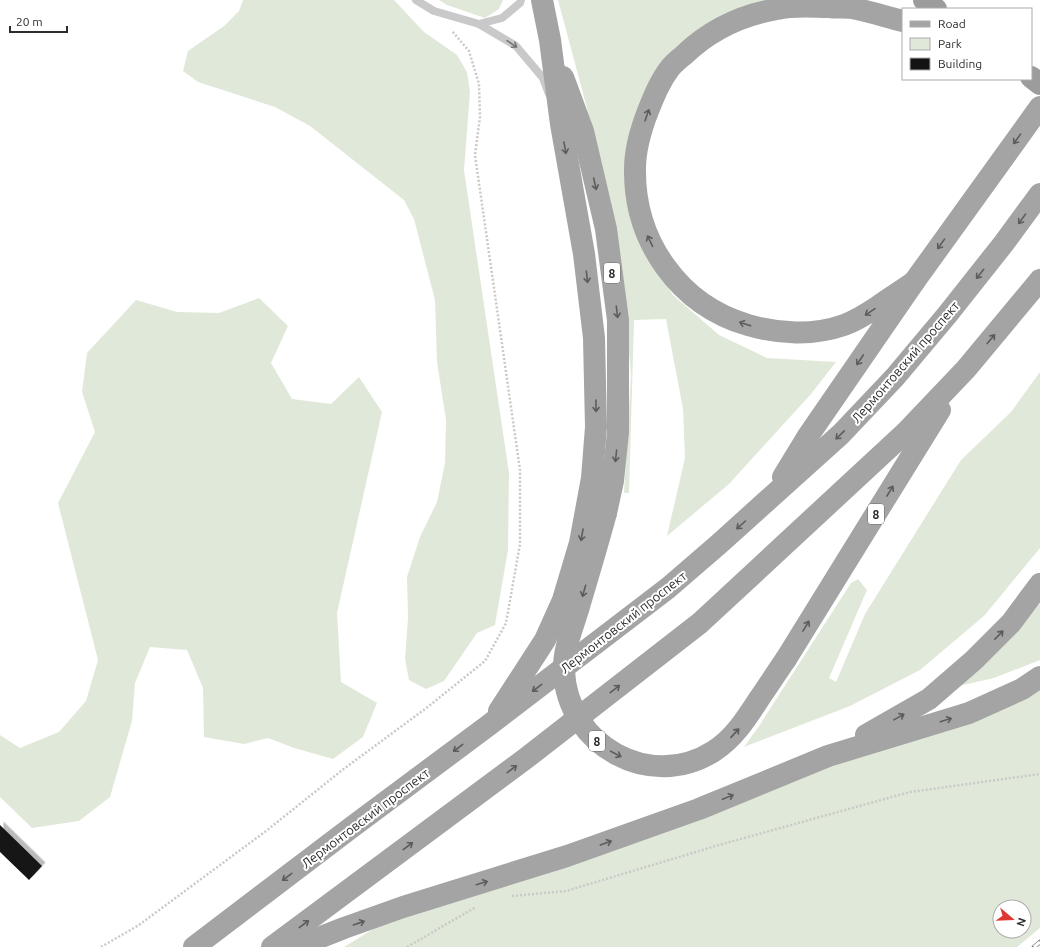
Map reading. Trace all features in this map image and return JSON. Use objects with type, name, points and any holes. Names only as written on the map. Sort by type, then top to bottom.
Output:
[{"type":"highway","points":[[924,0],[935,8]]},
{"type":"highway","points":[[1032,78],[1040,84]]},
{"type":"main road","name":"8","points":[[542,0],[550,40],[583,131],[606,229],[618,320],[618,432],[613,481],[606,513],[565,653],[564,670],[570,704],[588,733],[615,754],[630,761],[647,765],[681,764],[698,759],[727,741],[739,729],[786,659],[966,368]]},
{"type":"main road","points":[[902,21],[852,8],[801,6],[778,8],[754,14],[732,22],[711,33],[690,48],[671,67],[656,90],[638,142],[635,168],[636,193],[640,217],[649,240],[661,261],[674,277],[687,292],[704,305],[728,318],[742,323],[762,329],[794,332],[826,330],[858,320],[914,282]]},
{"type":"main road","points":[[489,725],[545,640],[563,600],[580,544],[592,478],[596,428],[594,338],[584,254],[560,124],[550,40]]},
{"type":"main road","points":[[770,499],[808,436],[914,282],[1040,107]]},
{"type":"main road","name":"Лермонтовский проспект","points":[[194,947],[668,588],[770,499],[841,434],[895,377],[947,315],[1004,243],[1040,194]]},
{"type":"main road","points":[[272,947],[525,759],[700,623],[906,432],[966,368],[1040,280]]},
{"type":"main road","points":[[828,756],[929,699],[974,660],[1010,623],[1040,584]]},
{"type":"main road","points":[[296,947],[403,907],[582,851],[699,809],[828,756],[969,712],[1022,689],[1040,677]]},
{"type":"lane","points":[[416,0],[434,11],[479,24],[516,46],[543,78],[560,124]]},
{"type":"lane","points":[[479,24],[502,18],[520,3],[521,0]]},
{"type":"path","points":[[101,947],[139,925],[266,831],[345,768],[429,706],[485,661],[506,623],[520,544],[520,470],[475,155],[480,117],[479,84],[469,51],[434,11]]},
{"type":"path","points":[[506,897],[566,891],[719,845],[910,792],[1040,774]]},
{"type":"path","points":[[407,947],[478,906]]},
{"type":"green space","points":[[243,0],[394,0],[424,32],[457,55],[467,72],[470,92],[464,170],[509,473],[508,550],[495,625],[477,633],[444,681],[426,689],[409,680],[405,659],[408,618],[407,577],[420,537],[437,502],[445,463],[446,420],[437,362],[435,300],[414,219],[404,200],[310,126],[275,107],[198,82],[183,71],[188,51],[224,26],[239,11]]},
{"type":"green space","points":[[439,0],[503,0],[499,9],[485,18],[447,5]]},
{"type":"green space","points":[[558,0],[775,0],[719,20],[631,130],[624,179],[639,240],[673,295],[719,335],[767,358],[836,362],[811,394],[729,484],[667,536],[685,458],[683,409],[666,319],[634,320],[629,493],[624,493],[631,375],[622,272],[599,153]]},
{"type":"green space","points":[[259,298],[288,326],[271,363],[292,399],[331,404],[359,377],[382,412],[337,613],[341,682],[377,703],[363,737],[333,759],[294,748],[268,738],[244,744],[204,737],[203,688],[187,650],[150,647],[135,683],[132,721],[110,797],[79,821],[32,828],[0,797],[0,735],[20,748],[59,732],[86,701],[98,660],[58,503],[95,432],[82,392],[87,353],[136,300],[177,312],[219,313]]},
{"type":"green space","points":[[1040,372],[1040,548],[984,616],[920,670],[850,706],[744,747],[851,583],[858,579],[867,590],[829,678],[836,682],[865,614],[961,460],[1011,412]]},
{"type":"green space","points":[[1040,603],[1040,660],[994,678],[950,688],[1018,629]]},
{"type":"green space","points":[[1040,686],[1040,928],[1032,935],[1032,899],[992,899],[992,939],[1027,939],[1017,947],[344,947],[378,926]]},
{"type":"building","points":[[0,825],[42,866],[29,880],[0,852]]},
{"type":"railway","points":[[1034,947],[1040,942]]}]
